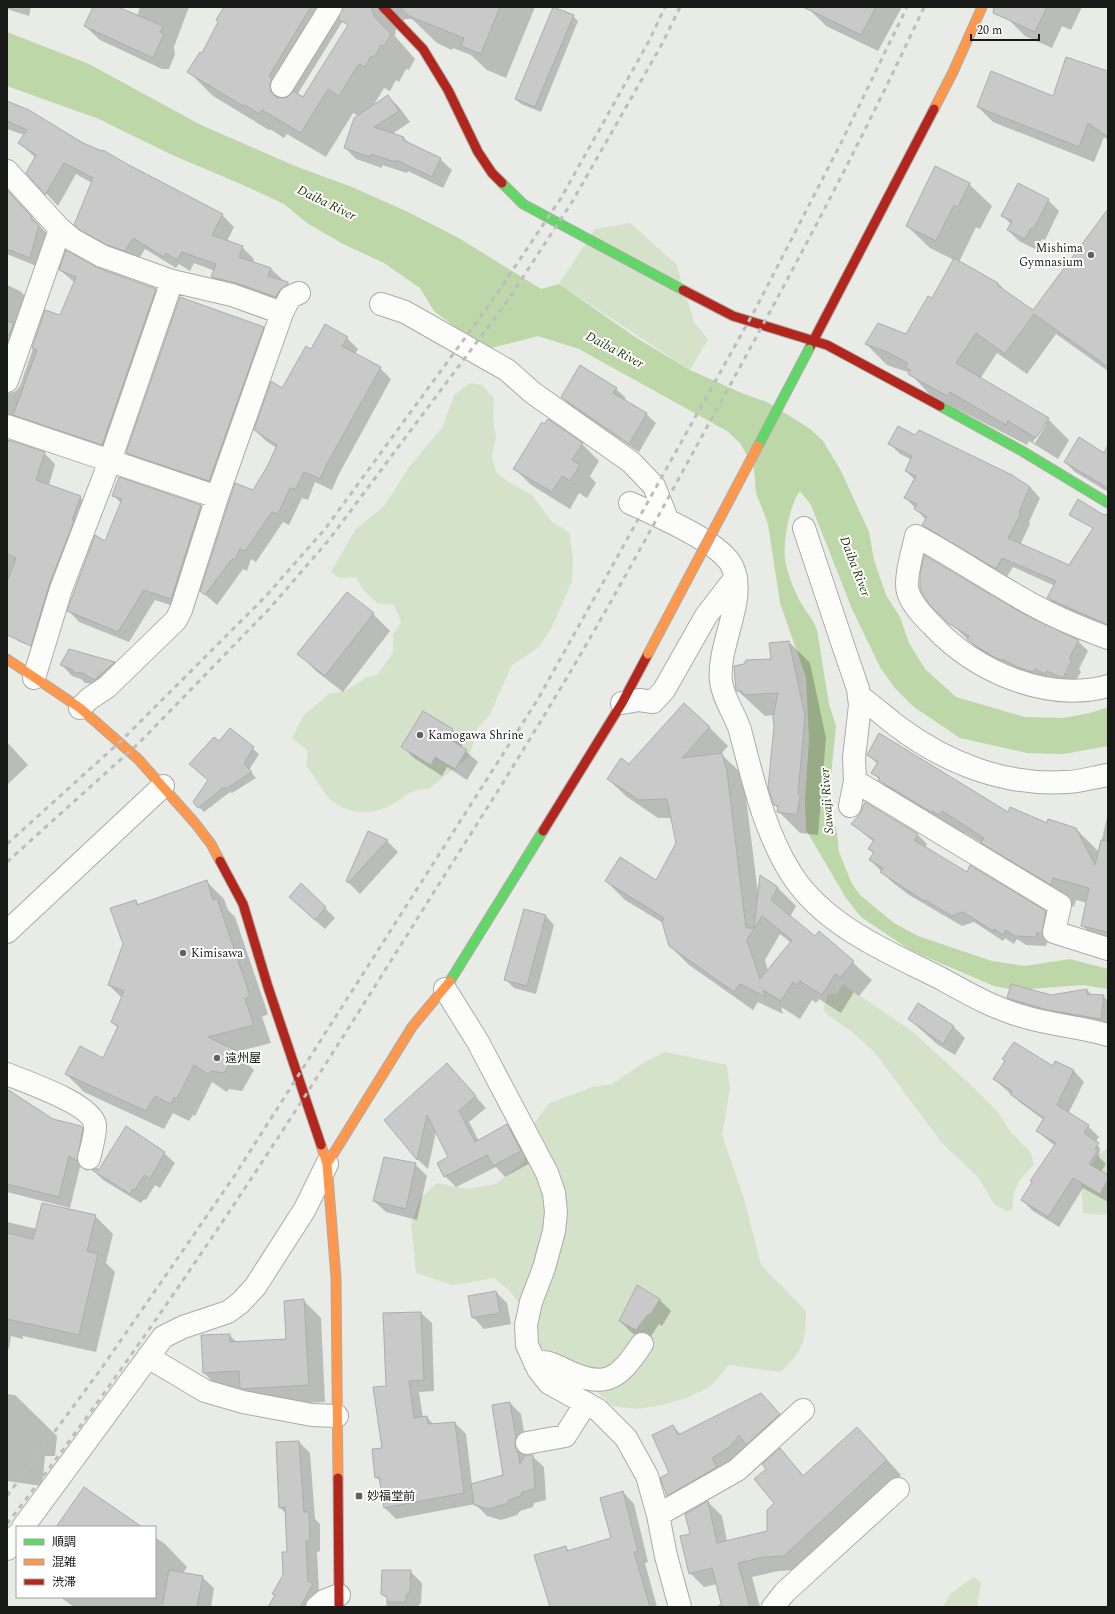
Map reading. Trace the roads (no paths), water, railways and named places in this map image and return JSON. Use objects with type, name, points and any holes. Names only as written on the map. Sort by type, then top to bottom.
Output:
[{"type":"street","points":[[282,86],[331,7]]},
{"type":"street","points":[[383,7],[423,49],[448,90],[478,152],[492,173],[523,204],[733,316],[813,340],[901,384],[1022,451],[1108,503]]},
{"type":"street","points":[[24,1526],[163,1337],[170,1332],[228,1312],[240,1304],[255,1286],[305,1209],[327,1164],[374,1086],[412,1028],[445,989],[622,702],[809,349],[953,72],[982,7]]},
{"type":"street","points":[[7,171],[60,229],[74,240],[102,256],[172,281],[232,295],[282,313]]},
{"type":"street","points":[[7,381],[60,229]]},
{"type":"street","points":[[34,678],[61,589],[110,461],[172,281]]},
{"type":"street","points":[[80,708],[89,698],[107,687],[176,620],[217,497],[282,313],[290,298],[299,293]]},
{"type":"street","points":[[381,304],[405,312],[506,370],[533,393],[631,462],[654,486],[668,521]]},
{"type":"street","points":[[7,426],[217,497]]},
{"type":"street","points":[[630,503],[668,521],[715,548],[732,564],[736,577],[734,609],[724,642],[720,664],[721,682],[739,730],[761,807],[777,848],[800,887],[813,901],[852,932],[986,1002],[1025,1017],[1108,1034]]},
{"type":"street","points":[[804,528],[844,645],[859,696],[860,705],[854,758],[855,781],[850,806]]},
{"type":"street","points":[[1108,638],[1073,625],[1019,598],[960,560],[916,536],[906,585],[908,594],[921,614],[947,641],[975,661],[995,672],[1042,688],[1070,692],[1093,691],[1108,686]]},
{"type":"street","points":[[622,702],[639,700],[653,702],[664,690],[706,616],[736,577]]},
{"type":"street","points":[[7,659],[80,708],[138,759],[163,786],[211,844],[244,904],[268,987],[327,1164],[336,1278],[339,1601],[324,1601],[317,1607]]},
{"type":"street","points":[[859,696],[897,726],[943,754],[1006,779],[1039,783],[1068,782],[1108,775]]},
{"type":"street","points":[[855,781],[1060,905],[1054,932],[1108,949]]},
{"type":"street","points":[[7,932],[163,786]]},
{"type":"street","points":[[445,989],[478,1042],[547,1173],[554,1193],[556,1212],[554,1231],[544,1268],[530,1302],[526,1325],[527,1344],[536,1363],[549,1383],[598,1410],[626,1438],[647,1476],[680,1607]]},
{"type":"street","points":[[7,1074],[62,1096],[89,1112],[95,1125],[89,1158]]},
{"type":"street","points":[[536,1363],[547,1361],[581,1377],[602,1380],[621,1373],[642,1344]]},
{"type":"street","points":[[148,1357],[205,1391],[243,1402],[312,1415],[337,1416]]},
{"type":"street","points":[[527,1443],[565,1436],[586,1403]]},
{"type":"street","points":[[658,1515],[736,1470],[803,1410]]},
{"type":"street","points":[[773,1607],[785,1592],[898,1489]]},
{"type":"street","points":[[7,1549],[16,1536]]},
{"type":"water","points":[[7,32],[89,64],[201,125],[295,166],[352,187],[408,212],[457,237],[541,289],[559,284],[635,337],[690,370],[744,394],[767,402],[809,428],[823,441],[841,471],[869,532],[874,560],[886,595],[900,617],[909,643],[925,669],[956,697],[1025,717],[1063,718],[1090,713],[1108,707],[1108,746],[1063,754],[1027,753],[960,738],[914,707],[894,687],[880,667],[852,609],[811,505],[800,491],[796,497],[790,514],[785,544],[785,560],[795,591],[817,630],[829,704],[836,726],[831,776],[830,815],[837,832],[839,852],[852,884],[860,895],[894,923],[918,936],[992,961],[1025,966],[1070,959],[1108,969],[1108,989],[1083,985],[1016,990],[994,986],[910,950],[861,917],[846,898],[806,830],[805,800],[809,739],[806,677],[780,603],[768,524],[756,493],[754,468],[740,443],[727,431],[579,349],[538,336],[491,348],[455,327],[434,311],[420,288],[384,263],[343,244],[307,223],[284,204],[170,154],[99,119],[7,86]]},
{"type":"railway","points":[[7,844],[121,741],[266,596],[325,529],[492,301],[561,198],[649,41],[665,7]]},
{"type":"railway","points":[[7,862],[140,742],[270,608],[328,541],[506,303],[572,202],[662,44],[680,7]]},
{"type":"railway","points":[[7,1496],[101,1369],[233,1178],[538,699],[756,308],[841,143],[907,7]]},
{"type":"railway","points":[[7,1524],[118,1373],[224,1219],[327,1062],[539,725],[613,598],[764,323],[873,114],[924,7]]},
{"type":"place","name":"Mishima Gymnasium","points":[[1091,255]]},
{"type":"place","name":"Kamogawa Shrine","points":[[420,735]]},
{"type":"place","name":"Kimisawa","points":[[183,953]]},
{"type":"place","name":"遠州屋","points":[[217,1058]]},
{"type":"place","name":"妙福堂前","points":[[359,1496]]},
{"type":"water label","name":"Daiba River","points":[[327,202]]},
{"type":"water label","name":"Daiba River","points":[[615,349]]},
{"type":"water label","name":"Daiba River","points":[[856,566]]},
{"type":"water label","name":"Sawaji River","points":[[826,801]]}]
